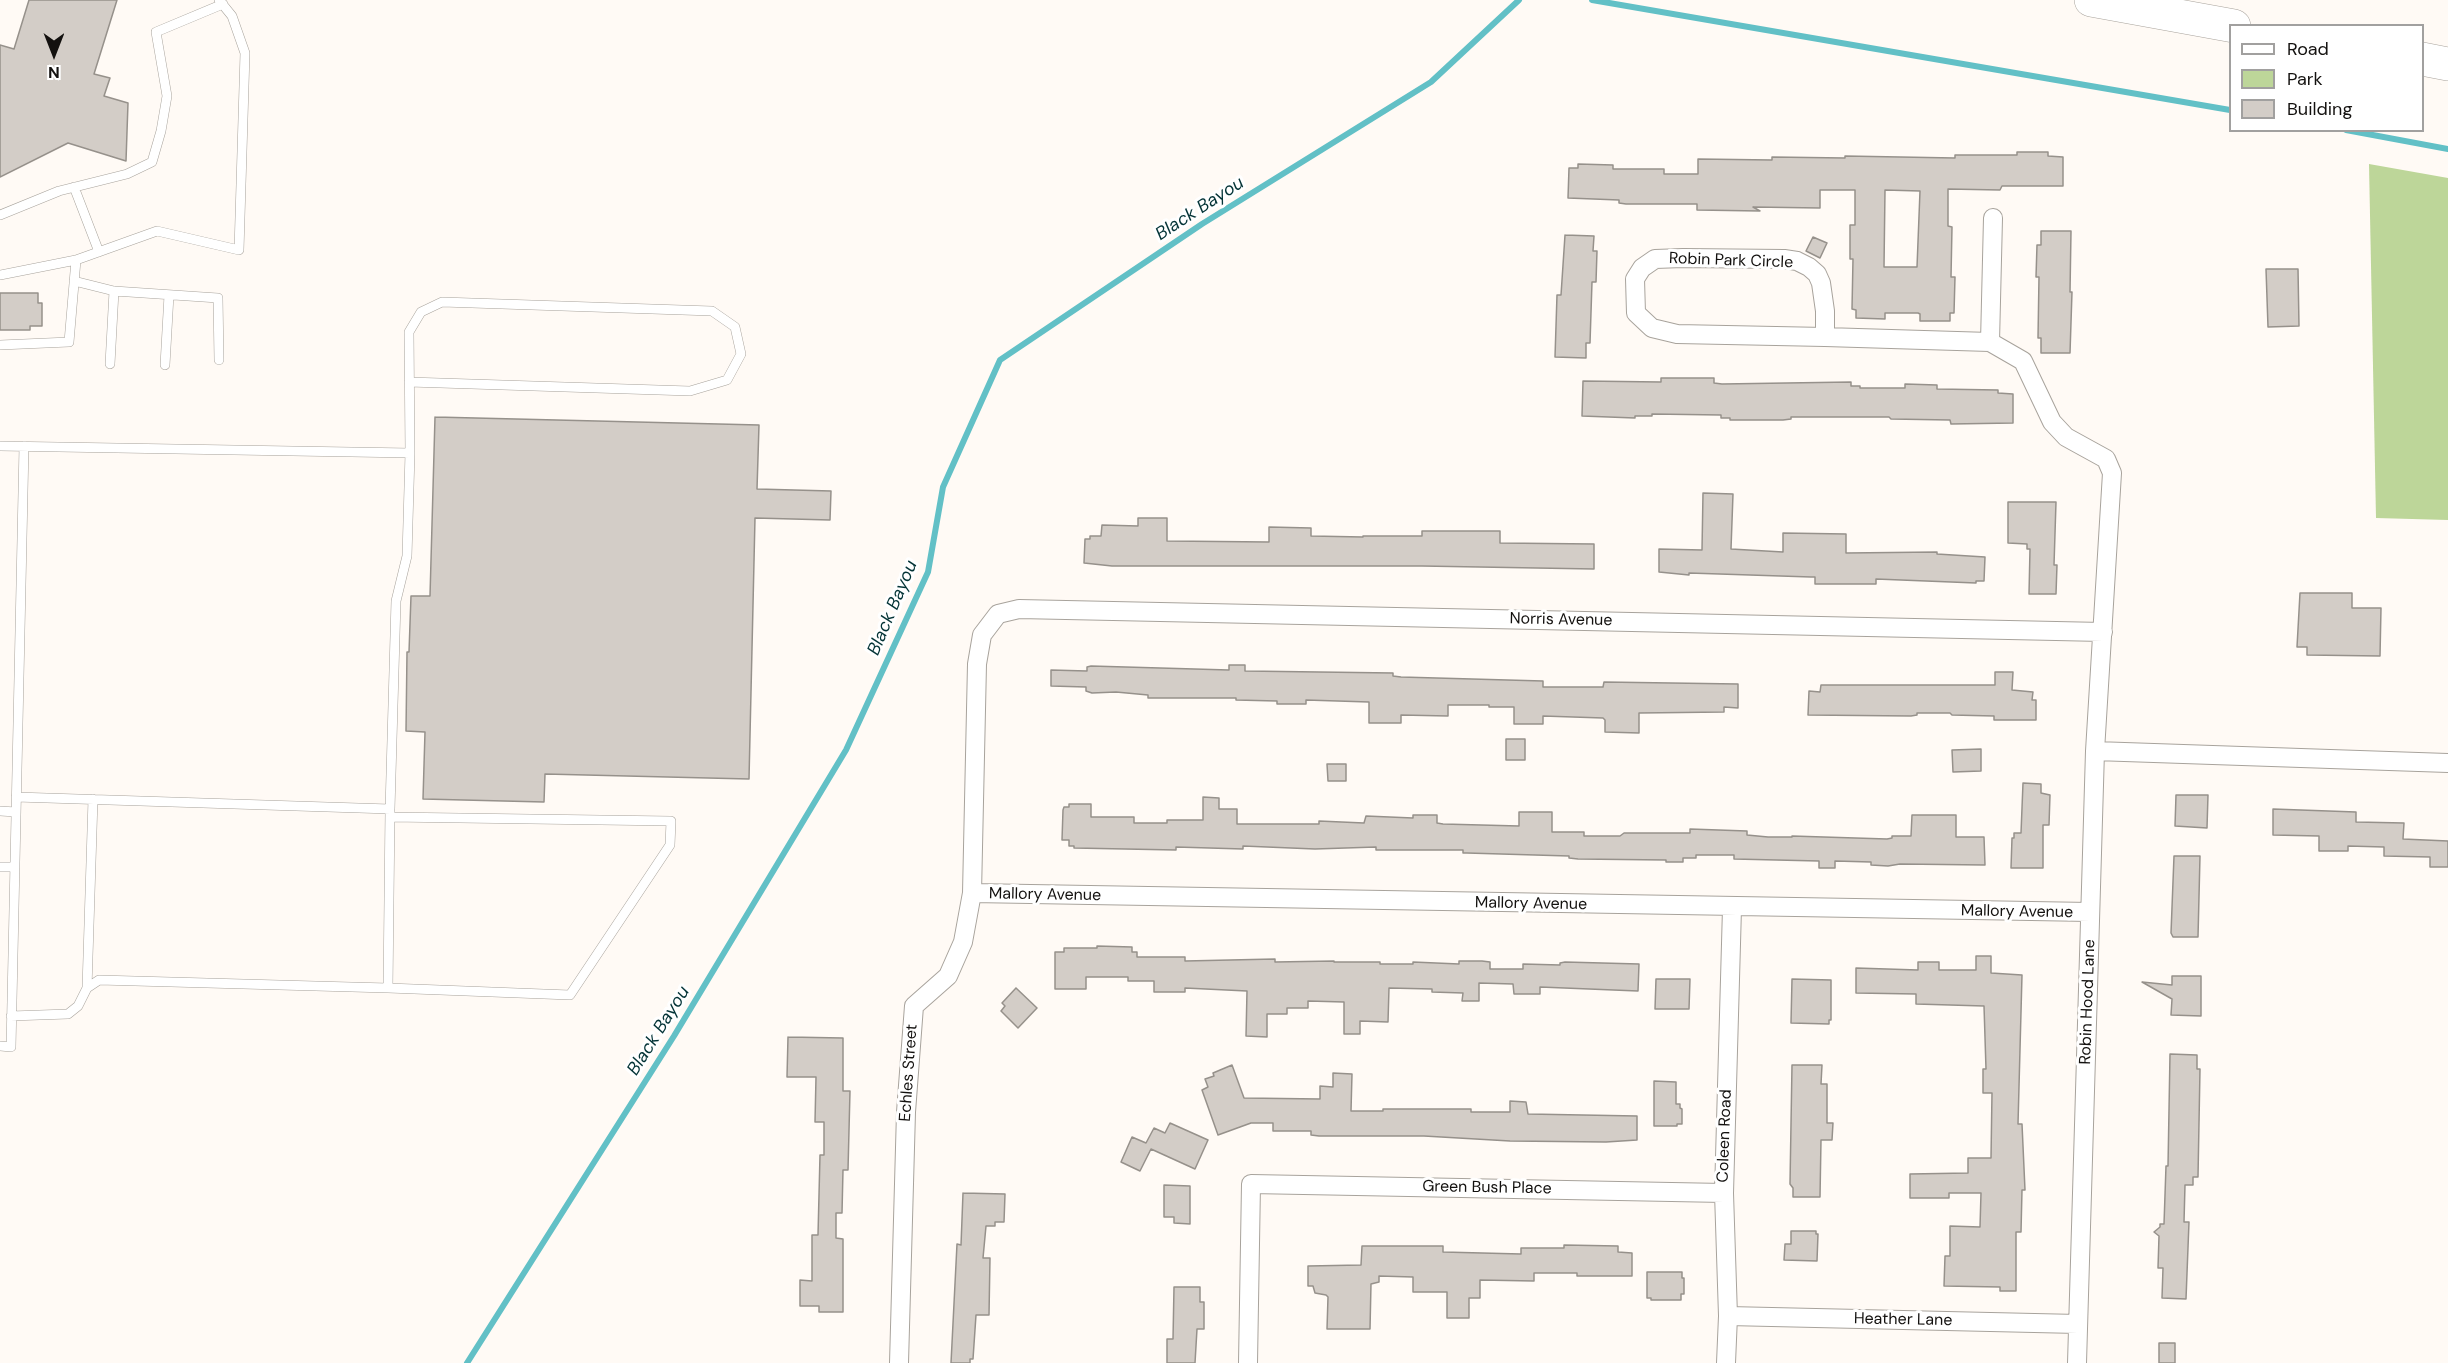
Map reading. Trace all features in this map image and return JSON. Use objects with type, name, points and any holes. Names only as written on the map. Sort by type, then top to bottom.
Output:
[{"type":"highway","points":[[2091,0],[2229,25]]},
{"type":"highway","points":[[2424,59],[2448,63]]},
{"type":"street","points":[[1990,342],[1993,218]]},
{"type":"street","name":"Robin Park Circle","points":[[1825,338],[1826,311],[1821,283],[1817,273],[1797,261],[1655,259],[1642,268],[1635,279],[1636,313],[1652,328],[1663,332],[1825,338],[1990,342],[2023,361],[2052,422],[2066,437],[2106,459],[2112,473],[2111,498]]},
{"type":"street","name":"Robin Hood Lane","points":[[2078,1363],[2095,751],[2111,498]]},
{"type":"street","name":"Norris Avenue","points":[[1019,609],[2103,632]]},
{"type":"street","name":"Echles Street","points":[[899,1363],[906,1112],[914,1006],[948,976],[963,942],[972,893],[977,664],[982,635],[998,614],[1019,609]]},
{"type":"street","points":[[2095,751],[2448,763]]},
{"type":"street","name":"Mallory Avenue","points":[[972,893],[1732,908],[2090,912]]},
{"type":"street","name":"Coleen Road","points":[[1726,1363],[1728,1316],[1724,1192],[1732,908]]},
{"type":"street","name":"Green Bush Place","points":[[1248,1363],[1251,1184],[1724,1192]]},
{"type":"street","name":"Heather Lane","points":[[1728,1316],[2078,1324]]},
{"type":"lane","points":[[0,215],[74,187],[127,174],[152,162],[161,131],[167,96],[156,32],[221,2],[232,16],[245,53],[239,250],[157,231],[76,260],[0,275]]},
{"type":"lane","points":[[74,187],[99,252]]},
{"type":"lane","points":[[0,345],[69,342],[76,260]]},
{"type":"lane","points":[[74,281],[114,291],[218,298],[219,360]]},
{"type":"lane","points":[[110,364],[114,291]]},
{"type":"lane","points":[[165,365],[169,295]]},
{"type":"lane","points":[[388,987],[396,601],[407,556],[410,453],[409,382],[409,332],[421,312],[442,302],[712,311],[735,327],[741,354],[727,380],[690,391],[409,382]]},
{"type":"lane","points":[[0,446],[410,453]]},
{"type":"lane","points":[[0,1046],[11,1047],[24,446]]},
{"type":"lane","points":[[16,797],[390,813],[671,821],[670,845],[570,995],[388,987],[99,980],[87,988]]},
{"type":"lane","points":[[11,1016],[68,1014],[78,1006],[87,988],[93,799]]},
{"type":"lane","points":[[0,811],[16,812]]},
{"type":"lane","points":[[0,867],[15,867]]},
{"type":"lane","points":[[0,993],[12,993]]},
{"type":"green space","points":[[2369,164],[2448,178],[2448,520],[2376,518]]},
{"type":"building","points":[[29,0],[117,0],[94,74],[110,78],[104,96],[128,103],[126,161],[68,143],[0,177],[0,45],[14,49]]},
{"type":"building","points":[[2017,152],[2048,152],[2048,156],[2063,157],[2063,186],[2002,186],[2000,190],[1948,189],[1948,226],[1952,227],[1951,277],[1955,277],[1954,313],[1950,313],[1950,321],[1920,321],[1918,313],[1885,313],[1885,319],[1856,318],[1856,310],[1852,309],[1853,259],[1850,259],[1850,225],[1855,225],[1855,190],[1820,190],[1820,208],[1753,207],[1760,211],[1697,210],[1697,204],[1626,204],[1619,203],[1619,200],[1568,198],[1569,168],[1578,168],[1578,164],[1613,165],[1613,169],[1664,169],[1664,174],[1698,174],[1698,159],[1772,160],[1772,157],[1845,158],[1845,156],[1955,158],[1955,155],[2017,155]],"holes":[[[1885,190],[1920,191],[1917,267],[1884,267]]]},
{"type":"building","points":[[2041,231],[2071,231],[2070,353],[2041,353],[2041,338],[2038,338],[2039,277],[2036,277],[2037,245],[2041,245]]},
{"type":"building","points":[[1565,235],[1594,236],[1593,251],[1597,251],[1596,282],[1592,282],[1590,343],[1586,343],[1586,358],[1555,357],[1557,295],[1561,295]]},
{"type":"building","points":[[1813,237],[1827,243],[1820,258],[1806,251]]},
{"type":"building","points":[[2266,269],[2298,269],[2299,326],[2268,327]]},
{"type":"building","points":[[0,293],[38,293],[38,303],[42,303],[42,326],[30,326],[30,330],[0,330]]},
{"type":"building","points":[[1661,378],[1714,378],[1714,383],[1722,384],[1851,382],[1851,386],[1860,386],[1860,388],[1905,388],[1905,384],[1937,385],[1937,389],[1998,390],[1998,393],[2013,394],[2013,423],[1951,424],[1950,420],[1891,419],[1889,417],[1791,417],[1791,419],[1783,420],[1730,420],[1730,418],[1721,418],[1721,415],[1652,414],[1652,416],[1635,416],[1635,418],[1582,416],[1583,381],[1661,382]]},
{"type":"building","points":[[435,417],[759,425],[757,489],[831,491],[830,520],[755,518],[749,779],[545,774],[544,802],[423,799],[425,732],[406,731],[407,652],[409,652],[411,596],[430,596]]},
{"type":"building","points":[[1703,493],[1733,494],[1731,549],[1783,552],[1783,533],[1846,534],[1846,553],[1937,552],[1937,554],[1985,557],[1984,581],[1976,581],[1976,583],[1876,579],[1876,584],[1815,584],[1815,577],[1689,573],[1689,575],[1659,572],[1659,549],[1702,550]]},
{"type":"building","points":[[2008,502],[2056,502],[2054,565],[2057,565],[2056,594],[2029,594],[2030,549],[2027,549],[2027,544],[2008,543]]},
{"type":"building","points":[[1138,518],[1167,518],[1167,541],[1269,542],[1269,527],[1311,528],[1311,536],[1363,537],[1422,536],[1422,531],[1500,531],[1500,543],[1594,544],[1594,569],[1422,566],[1112,566],[1084,563],[1085,539],[1090,539],[1090,536],[1101,536],[1102,525],[1138,526]]},
{"type":"building","points":[[2300,593],[2352,593],[2352,608],[2381,608],[2380,656],[2307,655],[2307,647],[2297,647]]},
{"type":"building","points":[[1229,665],[1245,665],[1245,671],[1393,673],[1393,676],[1401,677],[1543,681],[1543,687],[1603,687],[1604,682],[1738,684],[1738,708],[1724,707],[1724,712],[1639,713],[1639,733],[1605,732],[1603,718],[1543,716],[1543,724],[1514,724],[1514,707],[1448,705],[1448,716],[1401,715],[1401,723],[1369,723],[1369,702],[1306,700],[1306,704],[1277,704],[1277,701],[1236,700],[1236,698],[1148,698],[1148,695],[1116,692],[1092,693],[1086,691],[1086,687],[1051,686],[1051,670],[1087,671],[1087,667],[1091,666],[1229,670]]},
{"type":"building","points":[[1995,672],[2013,672],[2012,690],[2033,692],[2032,700],[2036,700],[2036,720],[1994,720],[1994,716],[1952,715],[1950,713],[1917,713],[1911,716],[1808,715],[1809,691],[1820,692],[1821,685],[1995,685]]},
{"type":"building","points":[[1506,739],[1525,739],[1525,760],[1506,760]]},
{"type":"building","points":[[1981,749],[1981,771],[1953,772],[1952,750]]},
{"type":"building","points":[[1327,764],[1346,764],[1346,781],[1328,781]]},
{"type":"building","points":[[2023,783],[2041,784],[2041,793],[2050,795],[2049,825],[2043,825],[2043,868],[2011,868],[2012,838],[2014,838],[2014,833],[2021,833]]},
{"type":"building","points":[[2176,795],[2208,795],[2207,828],[2175,826]]},
{"type":"building","points":[[1203,797],[1219,798],[1219,809],[1237,809],[1237,824],[1319,824],[1319,821],[1364,823],[1366,816],[1413,818],[1413,815],[1437,815],[1437,823],[1443,824],[1519,826],[1519,812],[1552,812],[1552,832],[1584,832],[1584,836],[1620,836],[1624,833],[1690,833],[1690,829],[1747,831],[1747,835],[1768,837],[1887,839],[1892,836],[1911,836],[1912,815],[1956,815],[1956,837],[1984,837],[1985,865],[1900,864],[1888,866],[1871,865],[1871,862],[1835,861],[1835,868],[1819,868],[1819,861],[1734,859],[1734,855],[1696,855],[1696,858],[1683,858],[1683,862],[1666,862],[1666,860],[1578,859],[1569,858],[1569,856],[1463,853],[1463,850],[1376,850],[1376,847],[1315,849],[1243,846],[1243,849],[1176,847],[1176,850],[1074,848],[1074,846],[1069,846],[1069,840],[1062,840],[1063,810],[1064,807],[1069,807],[1069,804],[1091,804],[1091,817],[1134,817],[1134,823],[1167,823],[1167,820],[1203,820]]},
{"type":"building","points":[[2273,809],[2356,812],[2356,822],[2404,823],[2403,839],[2448,841],[2448,867],[2430,867],[2430,857],[2384,856],[2384,847],[2348,846],[2348,851],[2319,851],[2319,836],[2273,835]]},
{"type":"building","points":[[2174,856],[2200,856],[2198,937],[2173,937],[2171,933]]},
{"type":"building","points":[[1097,946],[1132,947],[1132,952],[1137,952],[1137,957],[1185,957],[1185,961],[1275,959],[1275,962],[1459,964],[1459,961],[1482,961],[1490,962],[1490,969],[1523,969],[1523,964],[1560,965],[1565,962],[1639,964],[1638,991],[1540,987],[1540,994],[1514,994],[1513,984],[1479,983],[1479,1001],[1462,1001],[1463,993],[1432,992],[1432,989],[1389,988],[1388,1022],[1360,1021],[1360,1034],[1344,1034],[1344,1002],[1308,1001],[1308,1008],[1287,1008],[1287,1014],[1267,1014],[1267,1037],[1246,1036],[1247,991],[1185,988],[1185,992],[1154,992],[1154,981],[1128,981],[1128,977],[1086,977],[1086,989],[1055,989],[1055,952],[1064,952],[1064,948],[1097,948]]},
{"type":"building","points":[[1976,956],[1991,956],[1991,973],[2022,975],[2018,1124],[2022,1124],[2025,1190],[2022,1190],[2021,1232],[2016,1232],[2016,1291],[2000,1291],[2000,1287],[1944,1286],[1945,1256],[1950,1256],[1950,1226],[1980,1227],[1981,1193],[1949,1193],[1949,1198],[1910,1198],[1910,1174],[1968,1173],[1968,1158],[1991,1158],[1992,1093],[1983,1093],[1983,1069],[1986,1069],[1984,1006],[1916,1004],[1916,994],[1856,993],[1856,968],[1918,970],[1918,962],[1939,962],[1939,970],[1976,970]]},
{"type":"building","points":[[2172,976],[2201,976],[2201,1016],[2171,1015],[2172,999],[2142,982],[2172,985]]},
{"type":"building","points":[[1656,979],[1690,979],[1689,1009],[1655,1009]]},
{"type":"building","points":[[1792,979],[1831,980],[1831,1020],[1829,1024],[1791,1023]]},
{"type":"building","points":[[1016,988],[1037,1008],[1018,1028],[1001,1011],[1005,1006],[1002,1003]]},
{"type":"building","points":[[788,1037],[843,1038],[843,1091],[850,1091],[848,1170],[843,1170],[842,1213],[836,1213],[836,1238],[843,1239],[843,1312],[819,1312],[819,1306],[800,1306],[800,1280],[812,1281],[812,1235],[818,1235],[820,1155],[824,1155],[824,1122],[815,1122],[816,1077],[787,1077]]},
{"type":"building","points":[[2170,1054],[2197,1055],[2197,1069],[2200,1069],[2198,1177],[2193,1177],[2193,1185],[2185,1185],[2184,1222],[2189,1222],[2186,1299],[2162,1298],[2163,1268],[2158,1268],[2159,1236],[2154,1232],[2160,1224],[2164,1224],[2166,1166],[2168,1166]]},
{"type":"building","points":[[1232,1065],[1244,1098],[1320,1099],[1320,1086],[1333,1087],[1333,1073],[1352,1074],[1351,1111],[1471,1109],[1471,1112],[1510,1112],[1510,1101],[1526,1102],[1528,1114],[1637,1116],[1637,1140],[1510,1141],[1424,1136],[1319,1136],[1311,1135],[1311,1131],[1273,1131],[1273,1123],[1251,1123],[1218,1135],[1202,1090],[1208,1087],[1205,1079]]},
{"type":"building","points":[[1792,1065],[1822,1065],[1821,1084],[1827,1084],[1827,1123],[1833,1123],[1832,1140],[1821,1140],[1820,1197],[1793,1197],[1793,1188],[1790,1184]]},
{"type":"building","points":[[1654,1081],[1676,1082],[1676,1104],[1680,1104],[1682,1109],[1682,1124],[1654,1126]]},
{"type":"building","points":[[1170,1123],[1208,1140],[1195,1169],[1151,1149],[1140,1171],[1121,1162],[1132,1137],[1146,1143],[1154,1128],[1165,1133]]},
{"type":"building","points":[[1164,1185],[1190,1186],[1190,1224],[1174,1223],[1174,1217],[1164,1217]]},
{"type":"building","points":[[963,1193],[1005,1194],[1004,1222],[995,1222],[995,1226],[986,1226],[983,1258],[990,1258],[989,1315],[976,1315],[973,1359],[970,1359],[970,1363],[951,1363],[957,1244],[961,1245]]},
{"type":"building","points":[[1791,1231],[1816,1231],[1818,1234],[1817,1261],[1784,1260],[1785,1244],[1791,1244]]},
{"type":"building","points":[[1564,1245],[1618,1246],[1618,1252],[1632,1253],[1632,1276],[1534,1273],[1534,1281],[1480,1280],[1480,1298],[1469,1298],[1469,1318],[1447,1318],[1447,1292],[1413,1292],[1413,1277],[1379,1276],[1379,1282],[1371,1284],[1370,1329],[1327,1329],[1328,1297],[1315,1293],[1313,1286],[1308,1286],[1308,1266],[1361,1265],[1362,1246],[1443,1246],[1443,1252],[1521,1254],[1521,1248],[1564,1248]]},
{"type":"building","points":[[1647,1272],[1682,1272],[1684,1294],[1681,1294],[1681,1300],[1647,1298]]},
{"type":"building","points":[[1174,1287],[1200,1287],[1200,1302],[1204,1302],[1204,1329],[1197,1329],[1195,1363],[1167,1363],[1167,1339],[1173,1339]]},
{"type":"building","points":[[2159,1343],[2175,1343],[2175,1363],[2159,1363]]},
{"type":"waterway","name":"Black Bayou","points":[[467,1363],[674,1036],[846,750],[928,572],[943,487],[1000,360],[1202,224],[1431,82],[1519,0]]},
{"type":"waterway","points":[[1592,0],[2229,110]]},
{"type":"waterway","points":[[2357,132],[2448,149]]}]
